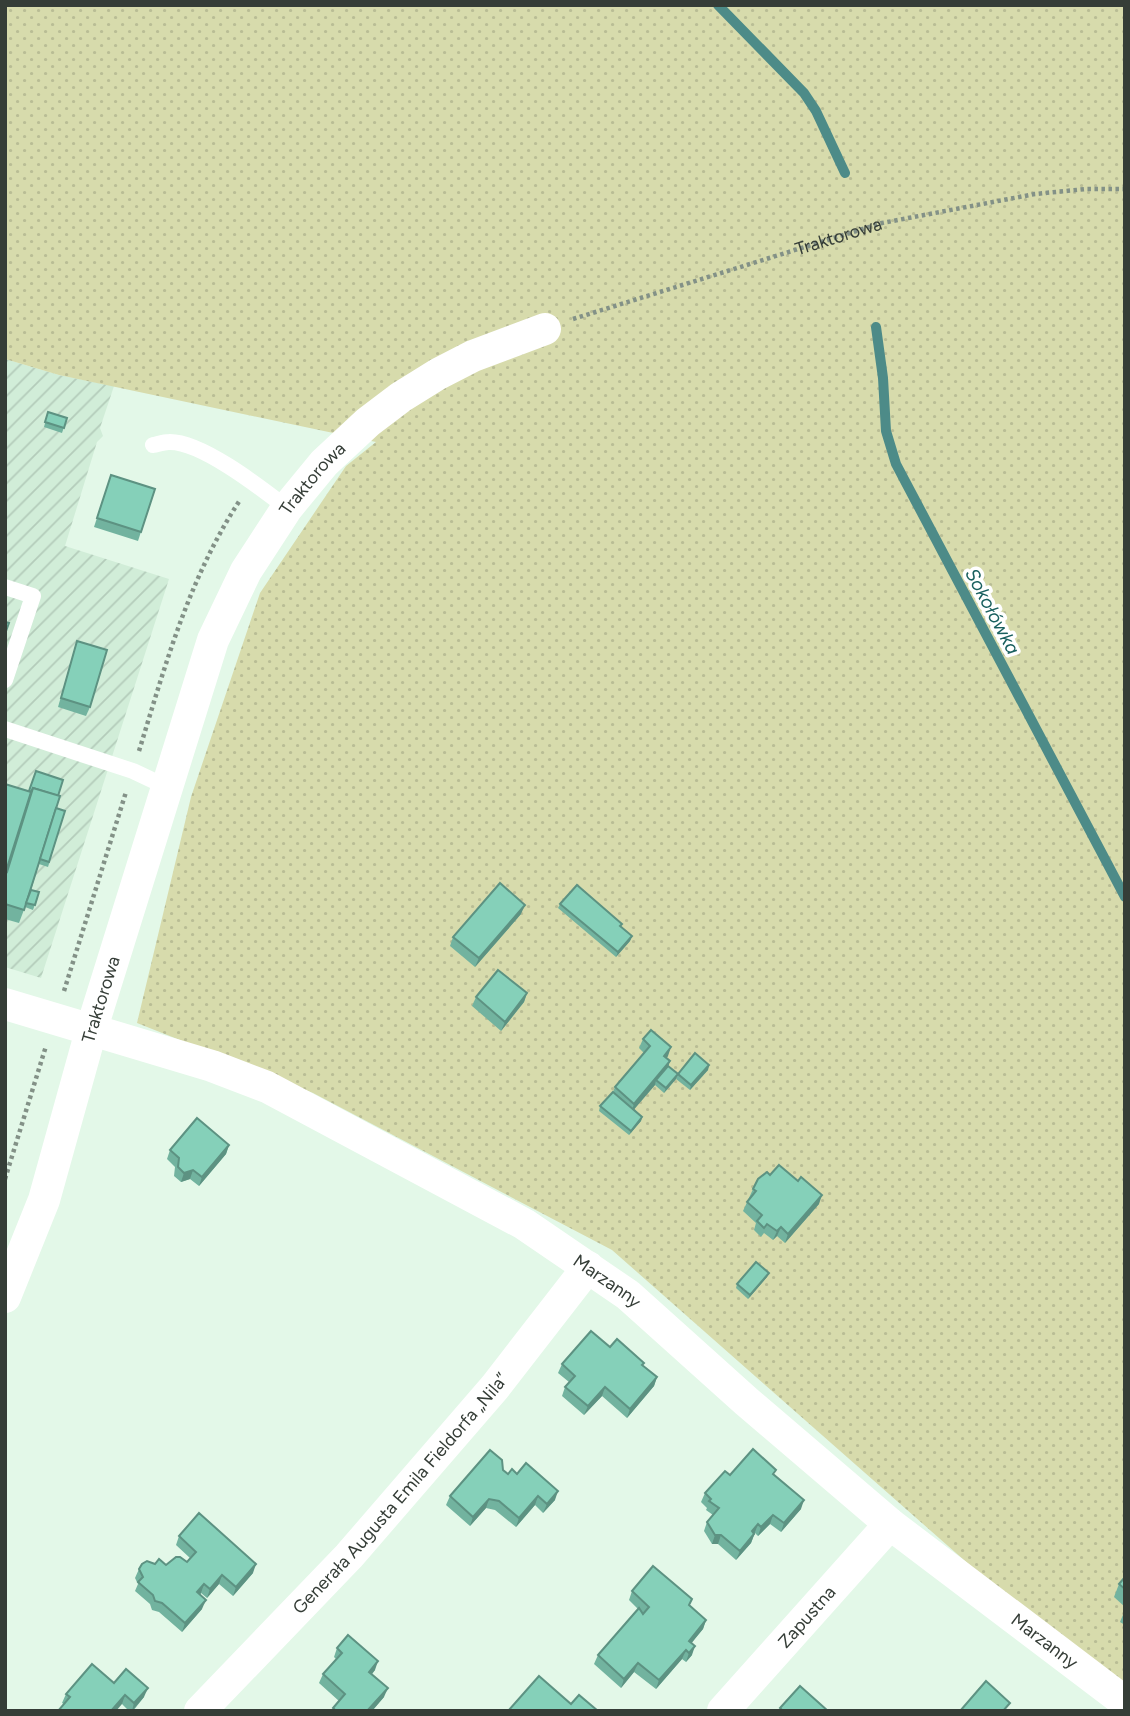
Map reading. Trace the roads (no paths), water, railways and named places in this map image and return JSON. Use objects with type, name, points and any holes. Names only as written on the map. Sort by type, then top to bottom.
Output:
[{"type":"street","name":"Traktorowa","points":[[5,1297],[44,1200],[91,1031],[213,640],[246,571],[287,508],[324,463],[368,422],[401,397],[473,356],[545,330]]},
{"type":"street","name":"Marzanny","points":[[5,1004],[212,1066],[267,1087],[524,1224],[628,1295],[746,1401],[890,1524],[1125,1702]]},
{"type":"street","name":"Generała Augusta Emila Fieldorfa „Nila”","points":[[200,1711],[349,1556],[495,1387],[588,1268]]},
{"type":"street","name":"Zapustna","points":[[723,1711],[890,1524]]},
{"type":"lane","points":[[153,445],[170,442],[190,447],[252,482],[287,508]]},
{"type":"lane","points":[[5,587],[33,596],[5,680]]},
{"type":"lane","points":[[5,729],[133,771],[169,788]]},
{"type":"waterway","name":"Sokołówka","points":[[718,5],[804,93],[816,111],[845,173]]},
{"type":"waterway","name":"Sokołówka","points":[[876,327],[886,431],[896,464],[1125,897]]}]
